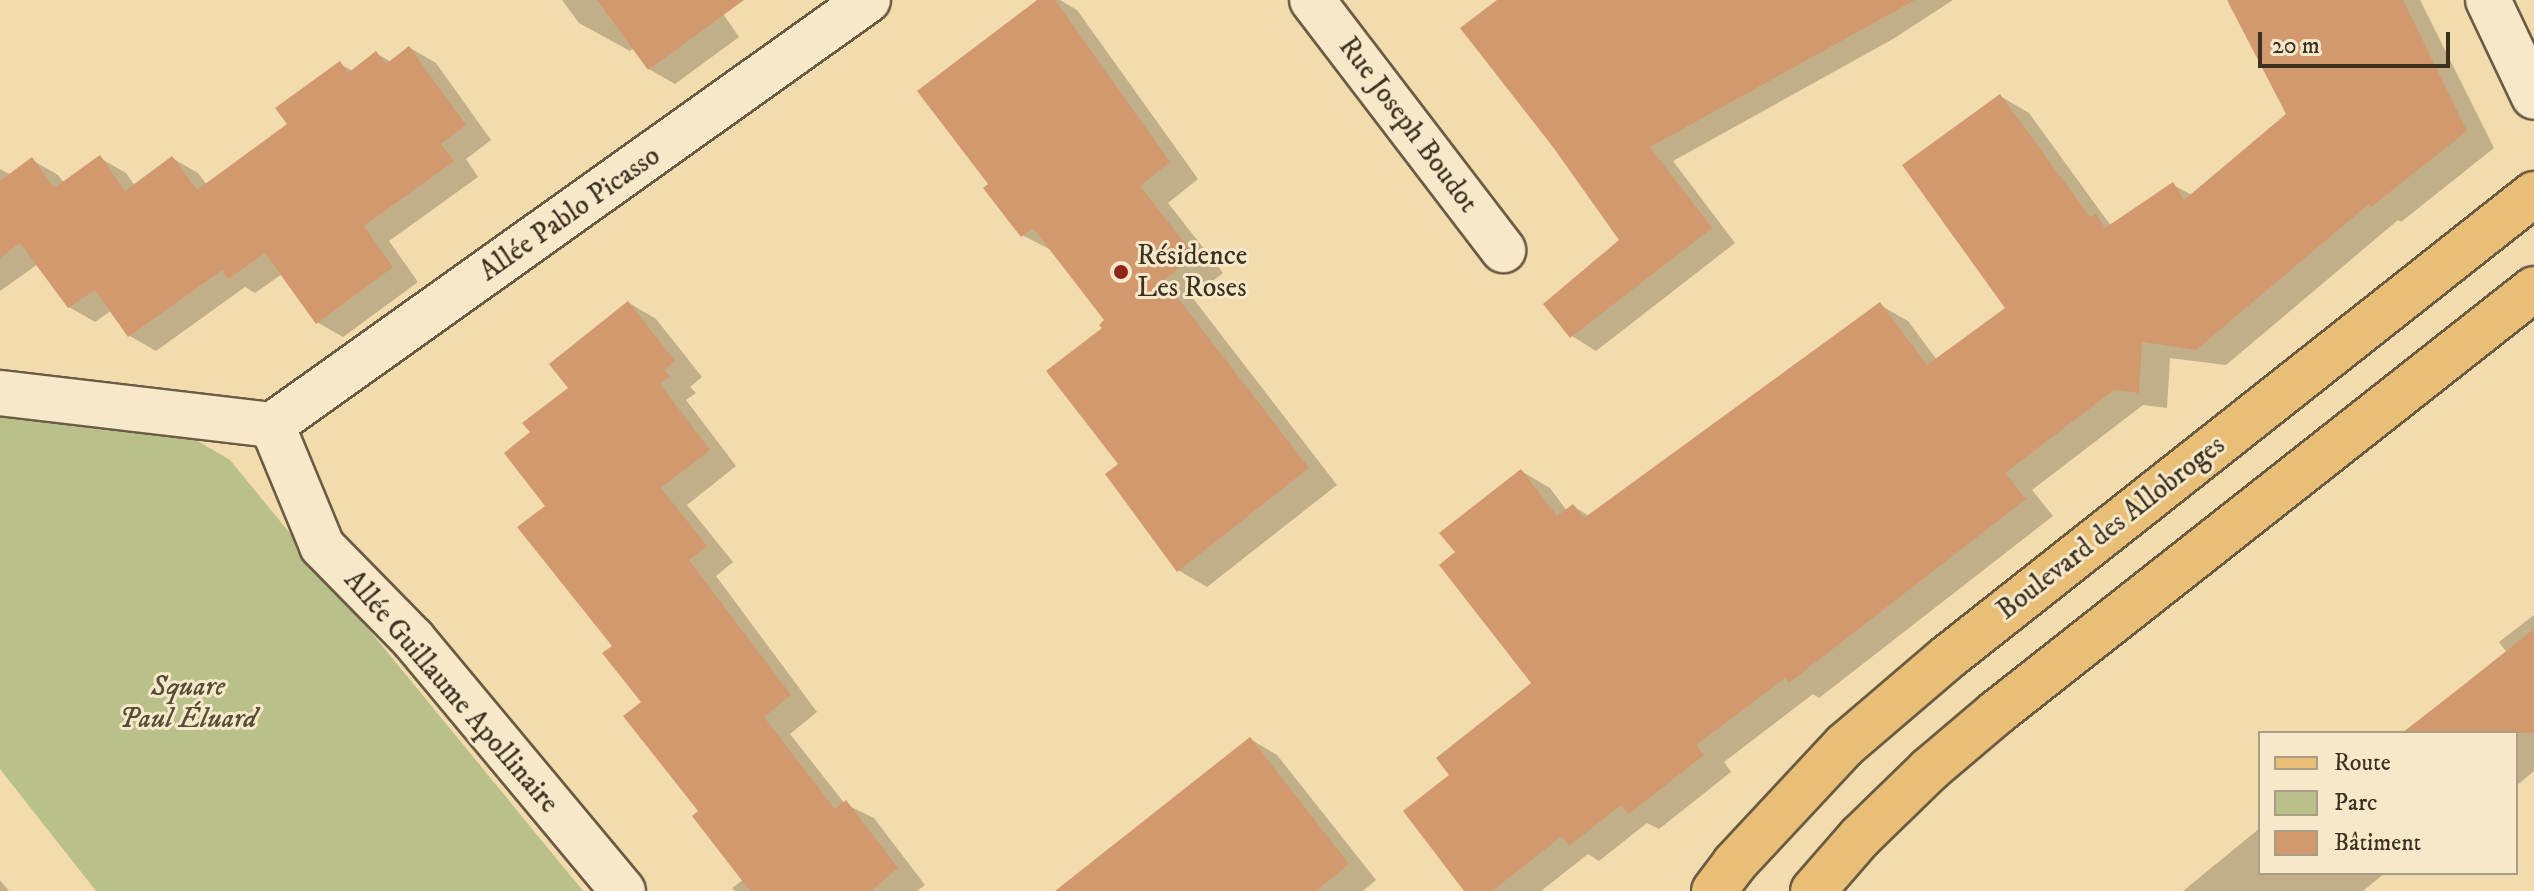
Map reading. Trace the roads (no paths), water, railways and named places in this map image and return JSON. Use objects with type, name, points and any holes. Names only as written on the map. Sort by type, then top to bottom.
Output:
[{"type":"main road","name":"Boulevard des Allobroges","points":[[1724,877],[1845,745],[1948,657],[2534,194]]},
{"type":"main road","points":[[1813,891],[1860,837],[1930,769],[1996,713],[2534,289]]},
{"type":"street","name":"Allée Pablo Picasso","points":[[272,425],[868,0]]},
{"type":"street","name":"Rue Joseph Boudot","points":[[1312,0],[1503,250]]},
{"type":"street","points":[[2488,0],[2534,97]]},
{"type":"street","points":[[0,393],[272,425]]},
{"type":"street","name":"Allée Guillaume Apollinaire","points":[[272,425],[322,546],[413,639],[623,891]]},
{"type":"street","points":[[1695,891],[1724,877]]},
{"type":"place","name":"Résidence Les Roses","points":[[1121,272]]},
{"type":"park label","name":"Square Paul Éluard","points":[[188,703]]}]
